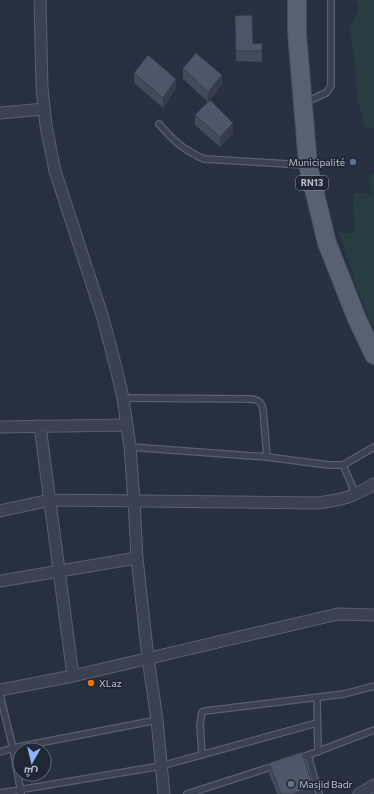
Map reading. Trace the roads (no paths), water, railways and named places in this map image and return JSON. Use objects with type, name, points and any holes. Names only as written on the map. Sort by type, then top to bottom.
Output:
[{"type":"main road","name":"RN13","points":[[297,0],[297,33],[308,165],[327,243],[357,320],[374,355]]},
{"type":"street","points":[[40,0],[42,88],[44,109],[55,171],[103,318],[123,398],[130,447],[137,558],[148,658],[158,720],[164,794]]},
{"type":"street","points":[[0,113],[44,109]]},
{"type":"street","points":[[0,427],[127,425]]},
{"type":"street","points":[[40,426],[73,676]]},
{"type":"street","points":[[0,511],[50,500],[317,503],[336,501],[356,495],[374,484]]},
{"type":"street","points":[[0,580],[137,558]]},
{"type":"street","points":[[0,690],[73,676],[338,614],[374,615]]},
{"type":"street","points":[[359,794],[374,785]]},
{"type":"lane","points":[[302,104],[326,93],[331,86],[331,0]]},
{"type":"lane","points":[[159,124],[176,143],[204,159],[308,165]]},
{"type":"lane","points":[[123,398],[258,400],[263,409],[267,458]]},
{"type":"lane","points":[[130,447],[267,458],[316,464],[344,465],[374,447]]},
{"type":"lane","points":[[344,465],[356,495]]},
{"type":"lane","points":[[202,755],[200,725],[202,712],[344,694],[360,691],[374,686]]},
{"type":"lane","points":[[0,695],[12,744]]},
{"type":"lane","points":[[317,697],[318,752]]},
{"type":"lane","points":[[44,742],[158,720]]},
{"type":"lane","points":[[0,794],[20,792],[161,766],[317,723]]},
{"type":"lane","points":[[293,760],[374,730]]},
{"type":"lane","points":[[0,752],[12,748]]},
{"type":"lane","points":[[308,755],[319,794]]},
{"type":"lane","points":[[187,794],[278,765]]},
{"type":"lane","points":[[18,782],[20,792]]},
{"type":"place","name":"Municipalité","points":[[353,162]]},
{"type":"place","name":"XLaz","points":[[91,683]]},
{"type":"place","name":"Masjid Badr","points":[[291,784]]}]
